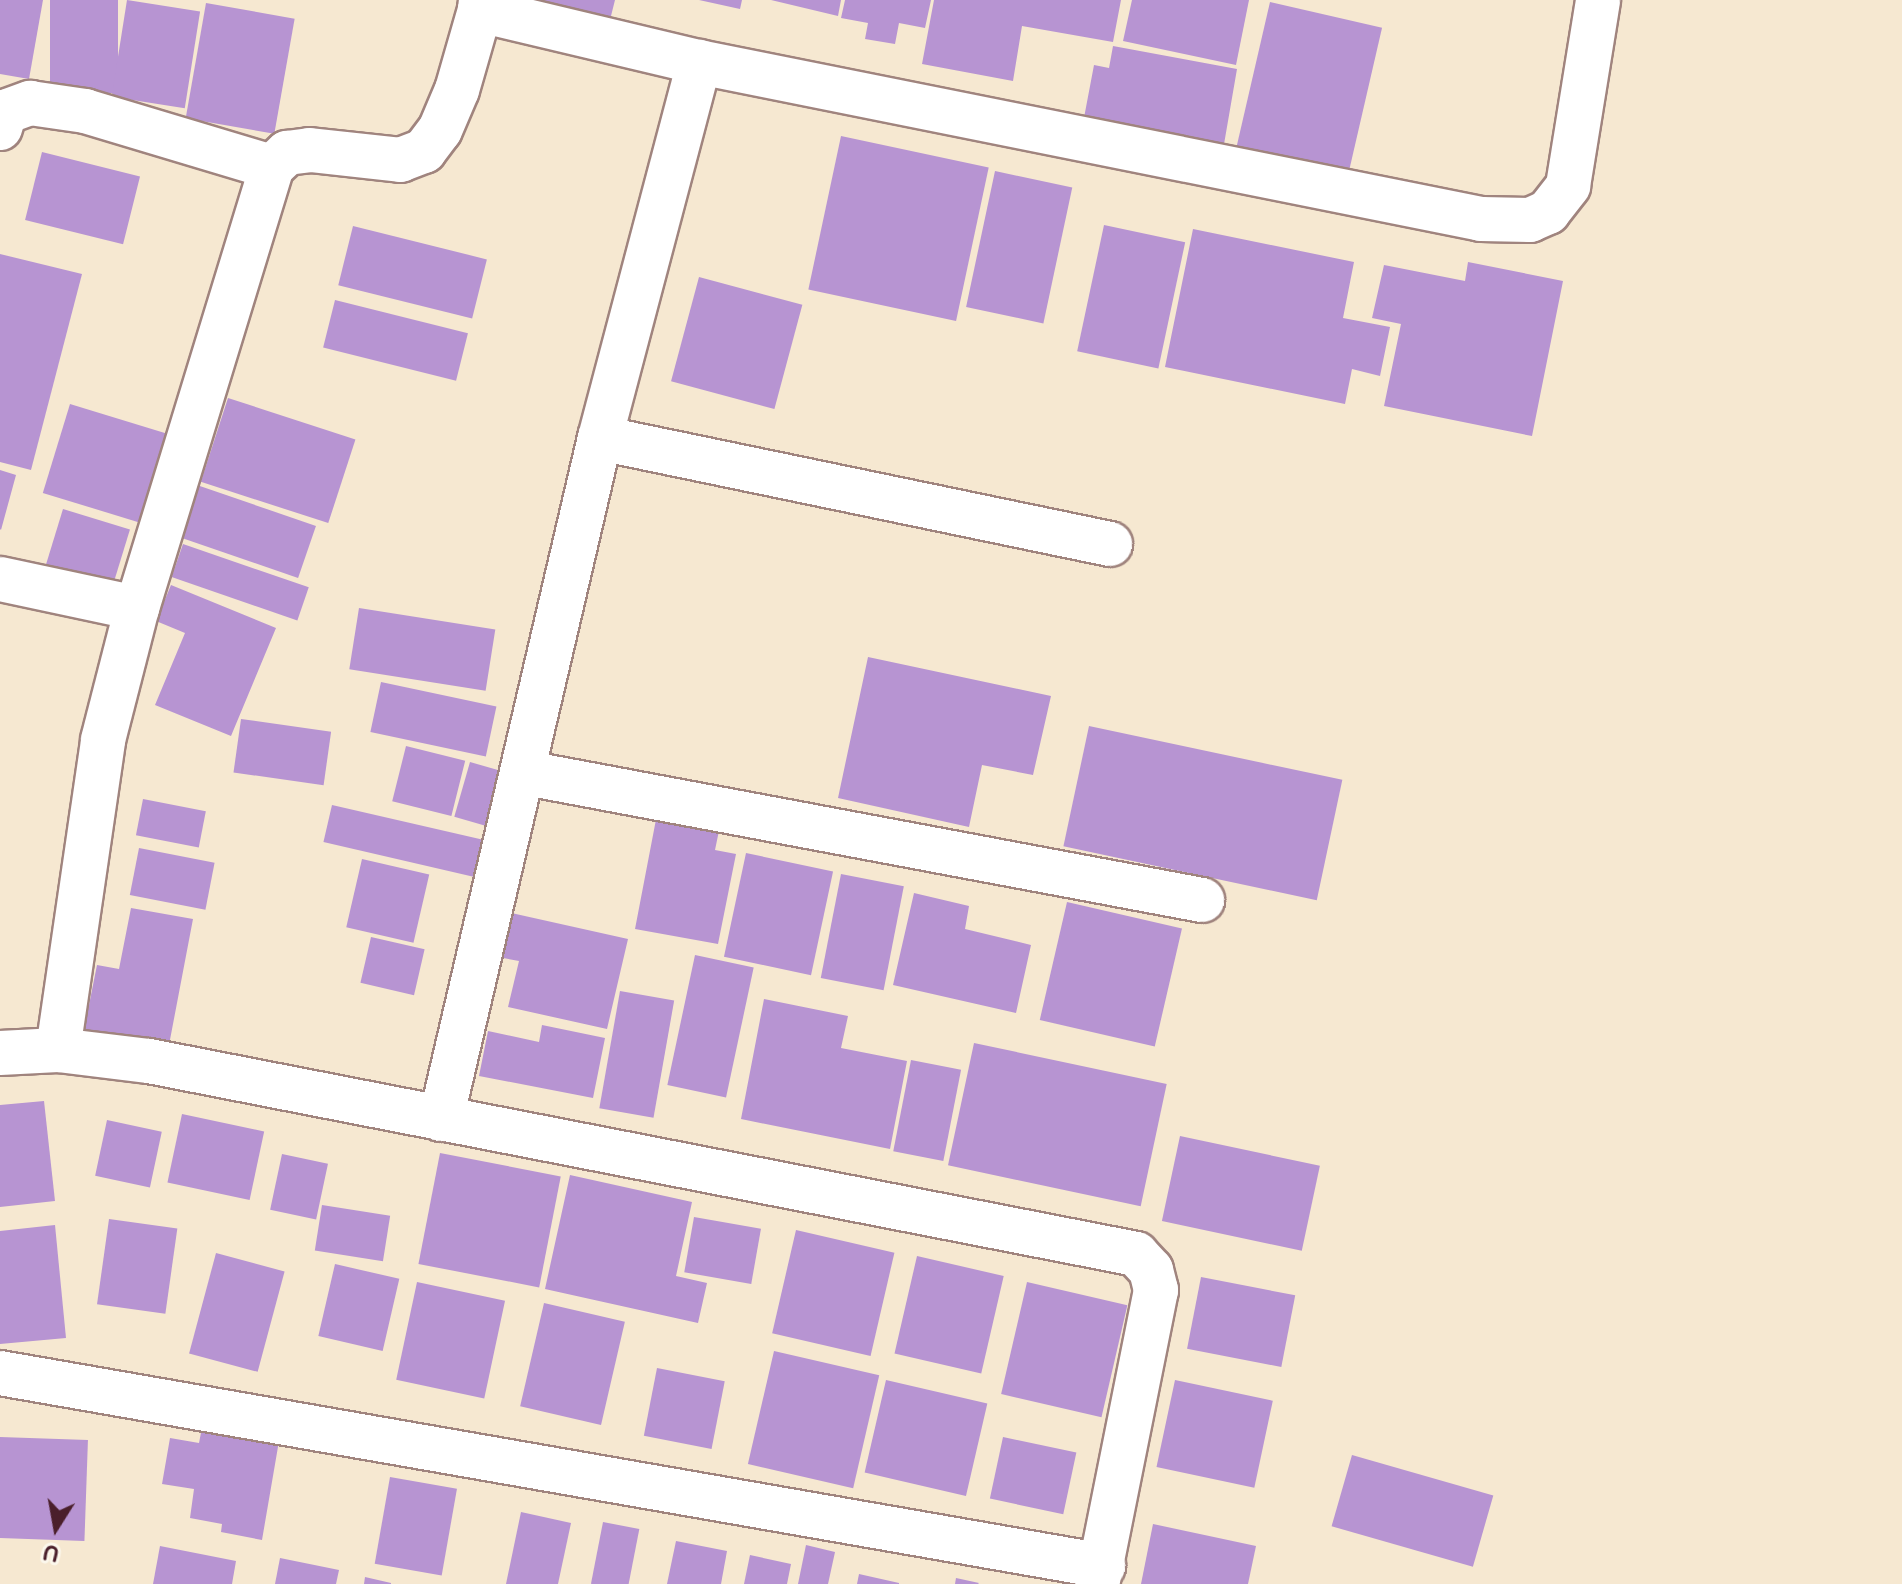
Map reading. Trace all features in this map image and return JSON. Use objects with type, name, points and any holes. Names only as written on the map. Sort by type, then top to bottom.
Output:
[{"type":"street","points":[[58,1050],[103,740],[137,608],[272,167],[287,153],[310,150],[400,160],[424,151],[440,130],[457,90],[480,5],[699,62],[1481,219],[1530,220],[1548,212],[1568,186],[1598,0]]},
{"type":"street","points":[[441,1119],[526,773],[600,438],[699,62]]},
{"type":"street","points":[[0,128],[5,112],[30,103],[85,111],[272,167]]},
{"type":"street","points":[[600,438],[1110,544]]},
{"type":"street","points":[[0,579],[137,608]]},
{"type":"street","points":[[526,773],[1202,900]]},
{"type":"street","points":[[0,1053],[58,1050],[149,1061],[1136,1254],[1151,1270],[1156,1290],[1100,1575],[0,1373]]},
{"type":"building","points":[[0,0],[43,0],[29,79],[0,74]]},
{"type":"building","points":[[50,0],[118,0],[118,93],[50,93]]},
{"type":"building","points":[[127,0],[200,12],[185,108],[112,97]]},
{"type":"building","points":[[530,0],[615,0],[610,20]]},
{"type":"building","points":[[699,0],[742,0],[740,9]]},
{"type":"building","points":[[771,0],[841,0],[838,16]]},
{"type":"building","points":[[845,0],[931,0],[925,28],[899,23],[895,44],[865,39],[868,23],[841,18]]},
{"type":"building","points":[[934,0],[1121,0],[1113,42],[1022,26],[1013,81],[922,64]]},
{"type":"building","points":[[1132,0],[1249,0],[1236,65],[1123,41]]},
{"type":"building","points":[[1270,2],[1382,28],[1345,189],[1233,163]]},
{"type":"building","points":[[206,3],[295,19],[274,134],[186,118]]},
{"type":"building","points":[[1113,46],[1237,69],[1223,150],[1083,123],[1094,65],[1109,68]]},
{"type":"building","points":[[841,136],[989,167],[956,321],[808,290]]},
{"type":"building","points":[[42,152],[140,176],[123,244],[25,220]]},
{"type":"building","points":[[995,171],[1072,187],[1043,323],[966,307]]},
{"type":"building","points":[[1104,225],[1185,242],[1158,368],[1077,351]]},
{"type":"building","points":[[353,226],[487,259],[472,319],[338,285]]},
{"type":"building","points":[[1193,229],[1354,262],[1343,318],[1390,327],[1380,376],[1352,369],[1345,404],[1165,367]]},
{"type":"building","points":[[0,254],[82,274],[31,470],[0,462]]},
{"type":"building","points":[[1468,262],[1563,281],[1532,436],[1384,406],[1401,324],[1372,318],[1384,265],[1465,281]]},
{"type":"building","points":[[699,277],[802,305],[774,409],[671,381]]},
{"type":"building","points":[[335,300],[468,333],[456,381],[323,348]]},
{"type":"building","points":[[228,398],[355,439],[328,523],[201,482]]},
{"type":"building","points":[[70,404],[166,433],[138,522],[43,493]]},
{"type":"building","points":[[0,470],[16,475],[1,530],[0,529]]},
{"type":"building","points":[[194,484],[316,526],[298,578],[176,536]]},
{"type":"building","points":[[63,509],[130,529],[112,588],[45,567]]},
{"type":"building","points":[[183,544],[309,587],[297,620],[172,577]]},
{"type":"building","points":[[171,585],[276,628],[231,736],[155,705],[185,633],[156,621]]},
{"type":"building","points":[[359,608],[495,630],[486,691],[349,669]]},
{"type":"building","points":[[868,657],[1051,696],[1033,775],[982,765],[969,827],[838,798]]},
{"type":"building","points":[[381,682],[496,707],[486,756],[370,732]]},
{"type":"building","points":[[241,719],[331,732],[324,785],[233,772]]},
{"type":"building","points":[[1089,726],[1342,780],[1317,900],[1063,846]]},
{"type":"building","points":[[406,746],[465,761],[451,816],[392,801]]},
{"type":"building","points":[[470,762],[513,774],[498,829],[454,817]]},
{"type":"building","points":[[143,799],[206,811],[199,848],[136,835]]},
{"type":"building","points":[[332,805],[483,840],[474,877],[323,842]]},
{"type":"building","points":[[658,809],[721,821],[715,850],[736,854],[718,944],[635,929]]},
{"type":"building","points":[[139,848],[215,863],[205,910],[130,895]]},
{"type":"building","points":[[746,853],[833,872],[811,975],[724,957]]},
{"type":"building","points":[[362,859],[429,875],[413,943],[346,927]]},
{"type":"building","points":[[841,874],[904,886],[884,990],[821,978]]},
{"type":"building","points":[[914,893],[969,906],[965,929],[1031,945],[1016,1013],[893,985]]},
{"type":"building","points":[[1067,902],[1182,929],[1155,1046],[1040,1020]]},
{"type":"building","points":[[131,908],[193,919],[169,1045],[84,1030],[97,965],[119,969]]},
{"type":"building","points":[[507,912],[628,939],[607,1029],[508,1007],[519,961],[498,957]]},
{"type":"building","points":[[371,937],[425,949],[414,995],[360,983]]},
{"type":"building","points":[[695,955],[754,967],[726,1098],[667,1085]]},
{"type":"building","points":[[620,991],[674,1001],[654,1118],[599,1108]]},
{"type":"building","points":[[764,999],[848,1016],[841,1048],[907,1061],[890,1149],[741,1119]]},
{"type":"building","points":[[542,1025],[605,1038],[593,1098],[479,1076],[488,1031],[539,1042]]},
{"type":"building","points":[[974,1043],[1167,1084],[1141,1206],[948,1165]]},
{"type":"building","points":[[911,1060],[961,1070],[943,1161],[893,1151]]},
{"type":"building","points":[[44,1101],[55,1201],[0,1207],[0,1105]]},
{"type":"building","points":[[182,1114],[264,1131],[250,1200],[167,1182]]},
{"type":"building","points":[[107,1120],[162,1132],[150,1187],[95,1176]]},
{"type":"building","points":[[1180,1136],[1320,1166],[1302,1251],[1162,1221]]},
{"type":"building","points":[[440,1153],[561,1176],[539,1287],[418,1264]]},
{"type":"building","points":[[282,1154],[328,1164],[316,1220],[270,1210]]},
{"type":"building","points":[[570,1175],[692,1202],[676,1276],[707,1283],[698,1323],[545,1289]]},
{"type":"building","points":[[322,1205],[390,1216],[383,1261],[315,1250]]},
{"type":"building","points":[[694,1217],[761,1229],[751,1284],[684,1272]]},
{"type":"building","points":[[109,1219],[177,1229],[165,1314],[97,1304]]},
{"type":"building","points":[[55,1225],[66,1338],[0,1344],[0,1231]]},
{"type":"building","points":[[796,1230],[894,1253],[871,1356],[772,1333]]},
{"type":"building","points":[[216,1253],[285,1271],[258,1372],[189,1353]]},
{"type":"building","points":[[917,1256],[1004,1276],[981,1373],[895,1353]]},
{"type":"building","points":[[335,1264],[399,1279],[383,1351],[318,1336]]},
{"type":"building","points":[[1201,1277],[1295,1295],[1281,1367],[1187,1349]]},
{"type":"building","points":[[417,1282],[505,1301],[484,1399],[396,1380]]},
{"type":"building","points":[[1027,1282],[1127,1305],[1101,1417],[1001,1394]]},
{"type":"building","points":[[544,1303],[625,1322],[601,1425],[520,1406]]},
{"type":"building","points":[[774,1351],[879,1375],[853,1488],[748,1464]]},
{"type":"building","points":[[657,1368],[725,1381],[712,1449],[644,1436]]},
{"type":"building","points":[[886,1380],[987,1403],[966,1496],[865,1473]]},
{"type":"building","points":[[1175,1380],[1273,1401],[1254,1488],[1156,1467]]},
{"type":"building","points":[[204,1417],[279,1441],[262,1540],[221,1532],[222,1524],[190,1518],[194,1489],[162,1484],[170,1438],[199,1443]]},
{"type":"building","points":[[0,1437],[88,1440],[84,1541],[0,1538]]},
{"type":"building","points":[[1003,1437],[1076,1453],[1063,1514],[990,1499]]},
{"type":"building","points":[[1352,1455],[1493,1496],[1473,1567],[1332,1526]]},
{"type":"building","points":[[390,1477],[457,1489],[442,1575],[375,1564]]},
{"type":"building","points":[[521,1512],[571,1523],[558,1584],[506,1584]]},
{"type":"building","points":[[603,1522],[639,1529],[629,1584],[591,1584]]},
{"type":"building","points":[[1153,1524],[1256,1546],[1248,1584],[1141,1584]]},
{"type":"building","points":[[676,1541],[727,1551],[721,1584],[667,1584]]},
{"type":"building","points":[[806,1545],[835,1552],[828,1584],[798,1584]]},
{"type":"building","points":[[160,1546],[236,1561],[232,1584],[153,1584]]},
{"type":"building","points":[[750,1555],[791,1564],[787,1584],[744,1584]]},
{"type":"building","points":[[280,1558],[339,1570],[336,1584],[275,1584]]},
{"type":"building","points":[[859,1574],[899,1583],[899,1584],[857,1584]]},
{"type":"building","points":[[365,1577],[391,1583],[391,1584],[364,1584]]},
{"type":"building","points":[[956,1578],[979,1583],[955,1584]]}]
